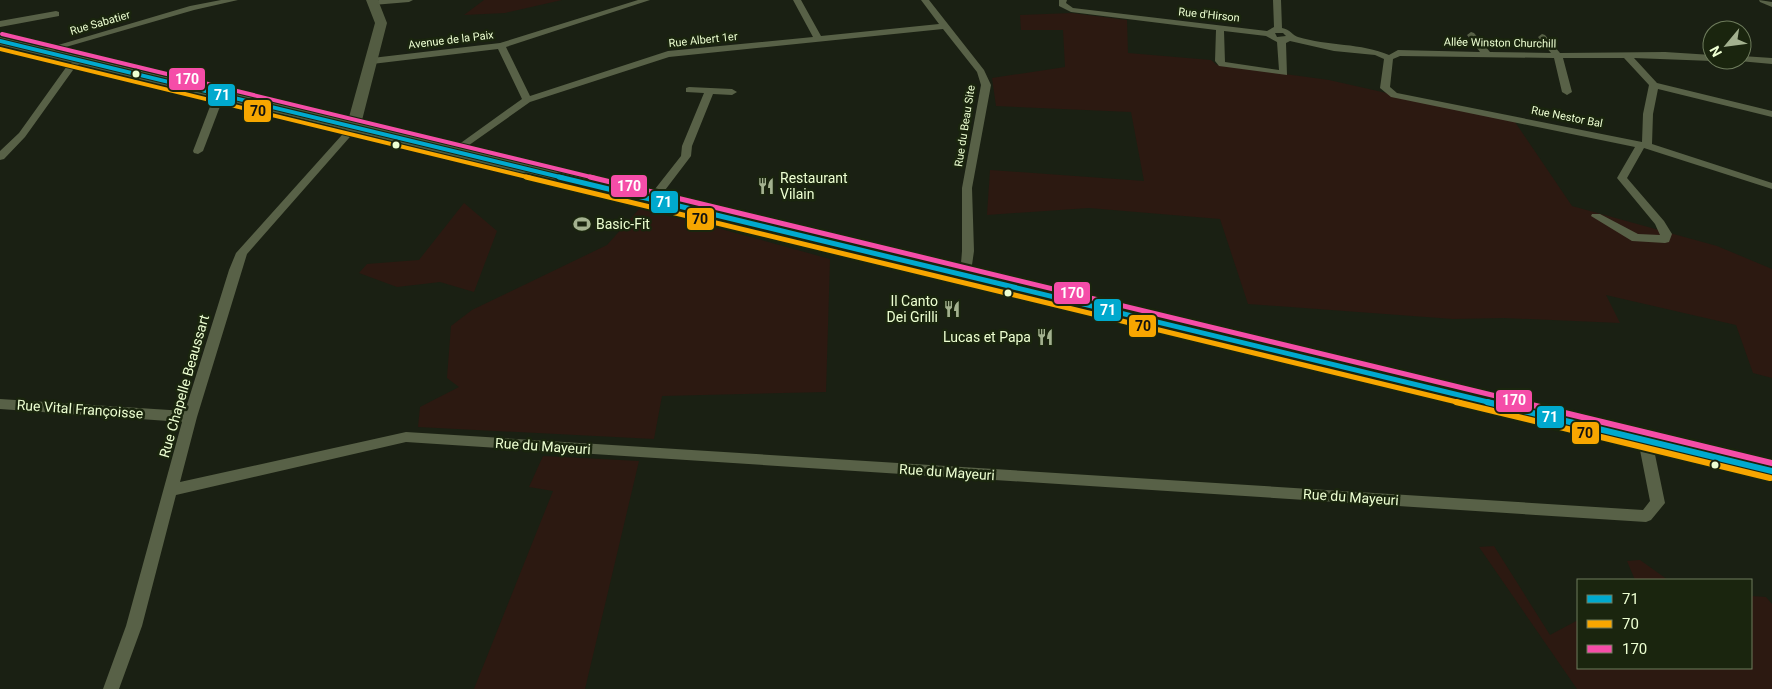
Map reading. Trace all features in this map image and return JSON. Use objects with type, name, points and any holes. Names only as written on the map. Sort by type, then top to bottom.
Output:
[{"type":"main road","points":[[0,41],[219,96],[1772,471]]},
{"type":"street","points":[[194,8],[204,0]]},
{"type":"street","name":"Rue Sabatier","points":[[42,51],[194,8],[234,0]]},
{"type":"street","points":[[353,128],[381,22],[372,1],[409,0]]},
{"type":"street","name":"Avenue de la Paix","points":[[372,61],[501,46],[646,0]]},
{"type":"street","points":[[797,0],[818,39]]},
{"type":"street","name":"Rue du Beau Site","points":[[925,0],[981,72],[986,85],[967,188],[968,251],[966,276]]},
{"type":"street","name":"Rue d'Hirson","points":[[1063,0],[1062,4],[1071,10],[1269,34]]},
{"type":"street","points":[[1277,0],[1278,30]]},
{"type":"street","points":[[1763,0],[1772,5]]},
{"type":"street","points":[[0,24],[8,21],[17,22],[56,14]]},
{"type":"street","name":"Rue Albert 1er","points":[[455,152],[527,100],[668,54],[946,26]]},
{"type":"street","points":[[1220,28],[1219,61],[1222,64],[1284,73],[1288,33],[1273,30],[1269,34],[1272,37],[1286,39]]},
{"type":"street","points":[[1471,35],[1487,54]]},
{"type":"street","points":[[1542,37],[1558,56],[1567,92]]},
{"type":"street","name":"Allée Winston Churchill","points":[[1286,39],[1334,48],[1377,53],[1389,58],[1398,52],[1702,58]]},
{"type":"street","points":[[501,46],[527,100]]},
{"type":"street","points":[[1627,56],[1654,85],[1772,114]]},
{"type":"street","name":"Rue Nestor Bal","points":[[1389,58],[1385,88],[1394,95],[1644,145],[1772,186]]},
{"type":"street","points":[[1752,59],[1772,60]]},
{"type":"street","points":[[0,157],[22,135],[70,68],[78,61]]},
{"type":"street","points":[[1596,216],[1636,238],[1665,238],[1666,234],[1660,223],[1622,178],[1644,145],[1654,85]]},
{"type":"street","points":[[689,90],[732,92]]},
{"type":"street","points":[[652,200],[686,156],[687,146],[709,92]]},
{"type":"street","points":[[198,151],[219,96]]},
{"type":"street","points":[[1772,118],[1772,124]]},
{"type":"street","name":"Rue Chapelle Beaussart","points":[[111,689],[134,626],[190,417],[235,270],[242,254],[353,128]]},
{"type":"street","name":"Rue Vital Françoisse","points":[[0,404],[190,417]]},
{"type":"street","name":"Rue du Mayeuri","points":[[171,490],[406,437],[1646,516],[1658,503],[1644,440]]},
{"type":"shaded area","points":[[484,0],[562,0],[505,13],[464,15]]},
{"type":"shaded area","points":[[1072,13],[1127,20],[1128,53],[1211,60],[1217,65],[1329,80],[1515,122],[1572,206],[1717,246],[1772,269],[1772,378],[1753,373],[1736,325],[1606,295],[1620,323],[1504,318],[1453,319],[1248,304],[1220,219],[1089,208],[987,215],[990,170],[1144,181],[1131,112],[996,106],[992,78],[1065,67],[1063,30],[1021,30],[1020,15]]},
{"type":"shaded area","points":[[464,203],[497,231],[474,292],[440,282],[397,287],[359,273],[367,264],[419,260]]},
{"type":"shaded area","points":[[641,207],[830,259],[826,392],[662,396],[654,439],[418,427],[420,407],[459,387],[447,378],[451,326],[472,310],[607,245]]},
{"type":"shaded area","points":[[543,456],[639,461],[585,689],[474,689],[553,491],[529,487]]},
{"type":"shaded area","points":[[1494,546],[1550,635],[1577,621],[1577,669],[1752,669],[1752,596],[1766,597],[1772,604],[1772,689],[1577,689],[1479,547]]},
{"type":"shaded area","points":[[1640,560],[1667,579],[1635,579],[1627,561]]},
{"type":"transit line","name":"170","points":[[2,34],[1772,463]]},
{"type":"transit line","name":"71","points":[[0,41],[1772,471]]},
{"type":"transit line","name":"70","points":[[0,49],[1770,478]]},
{"type":"place","name":"Restaurant Vilain","points":[[766,186]]},
{"type":"place","name":"Basic-Fit","points":[[582,224]]},
{"type":"place","name":"Il Canto Dei Grilli","points":[[952,309]]},
{"type":"place","name":"Lucas et Papa","points":[[1045,337]]}]
